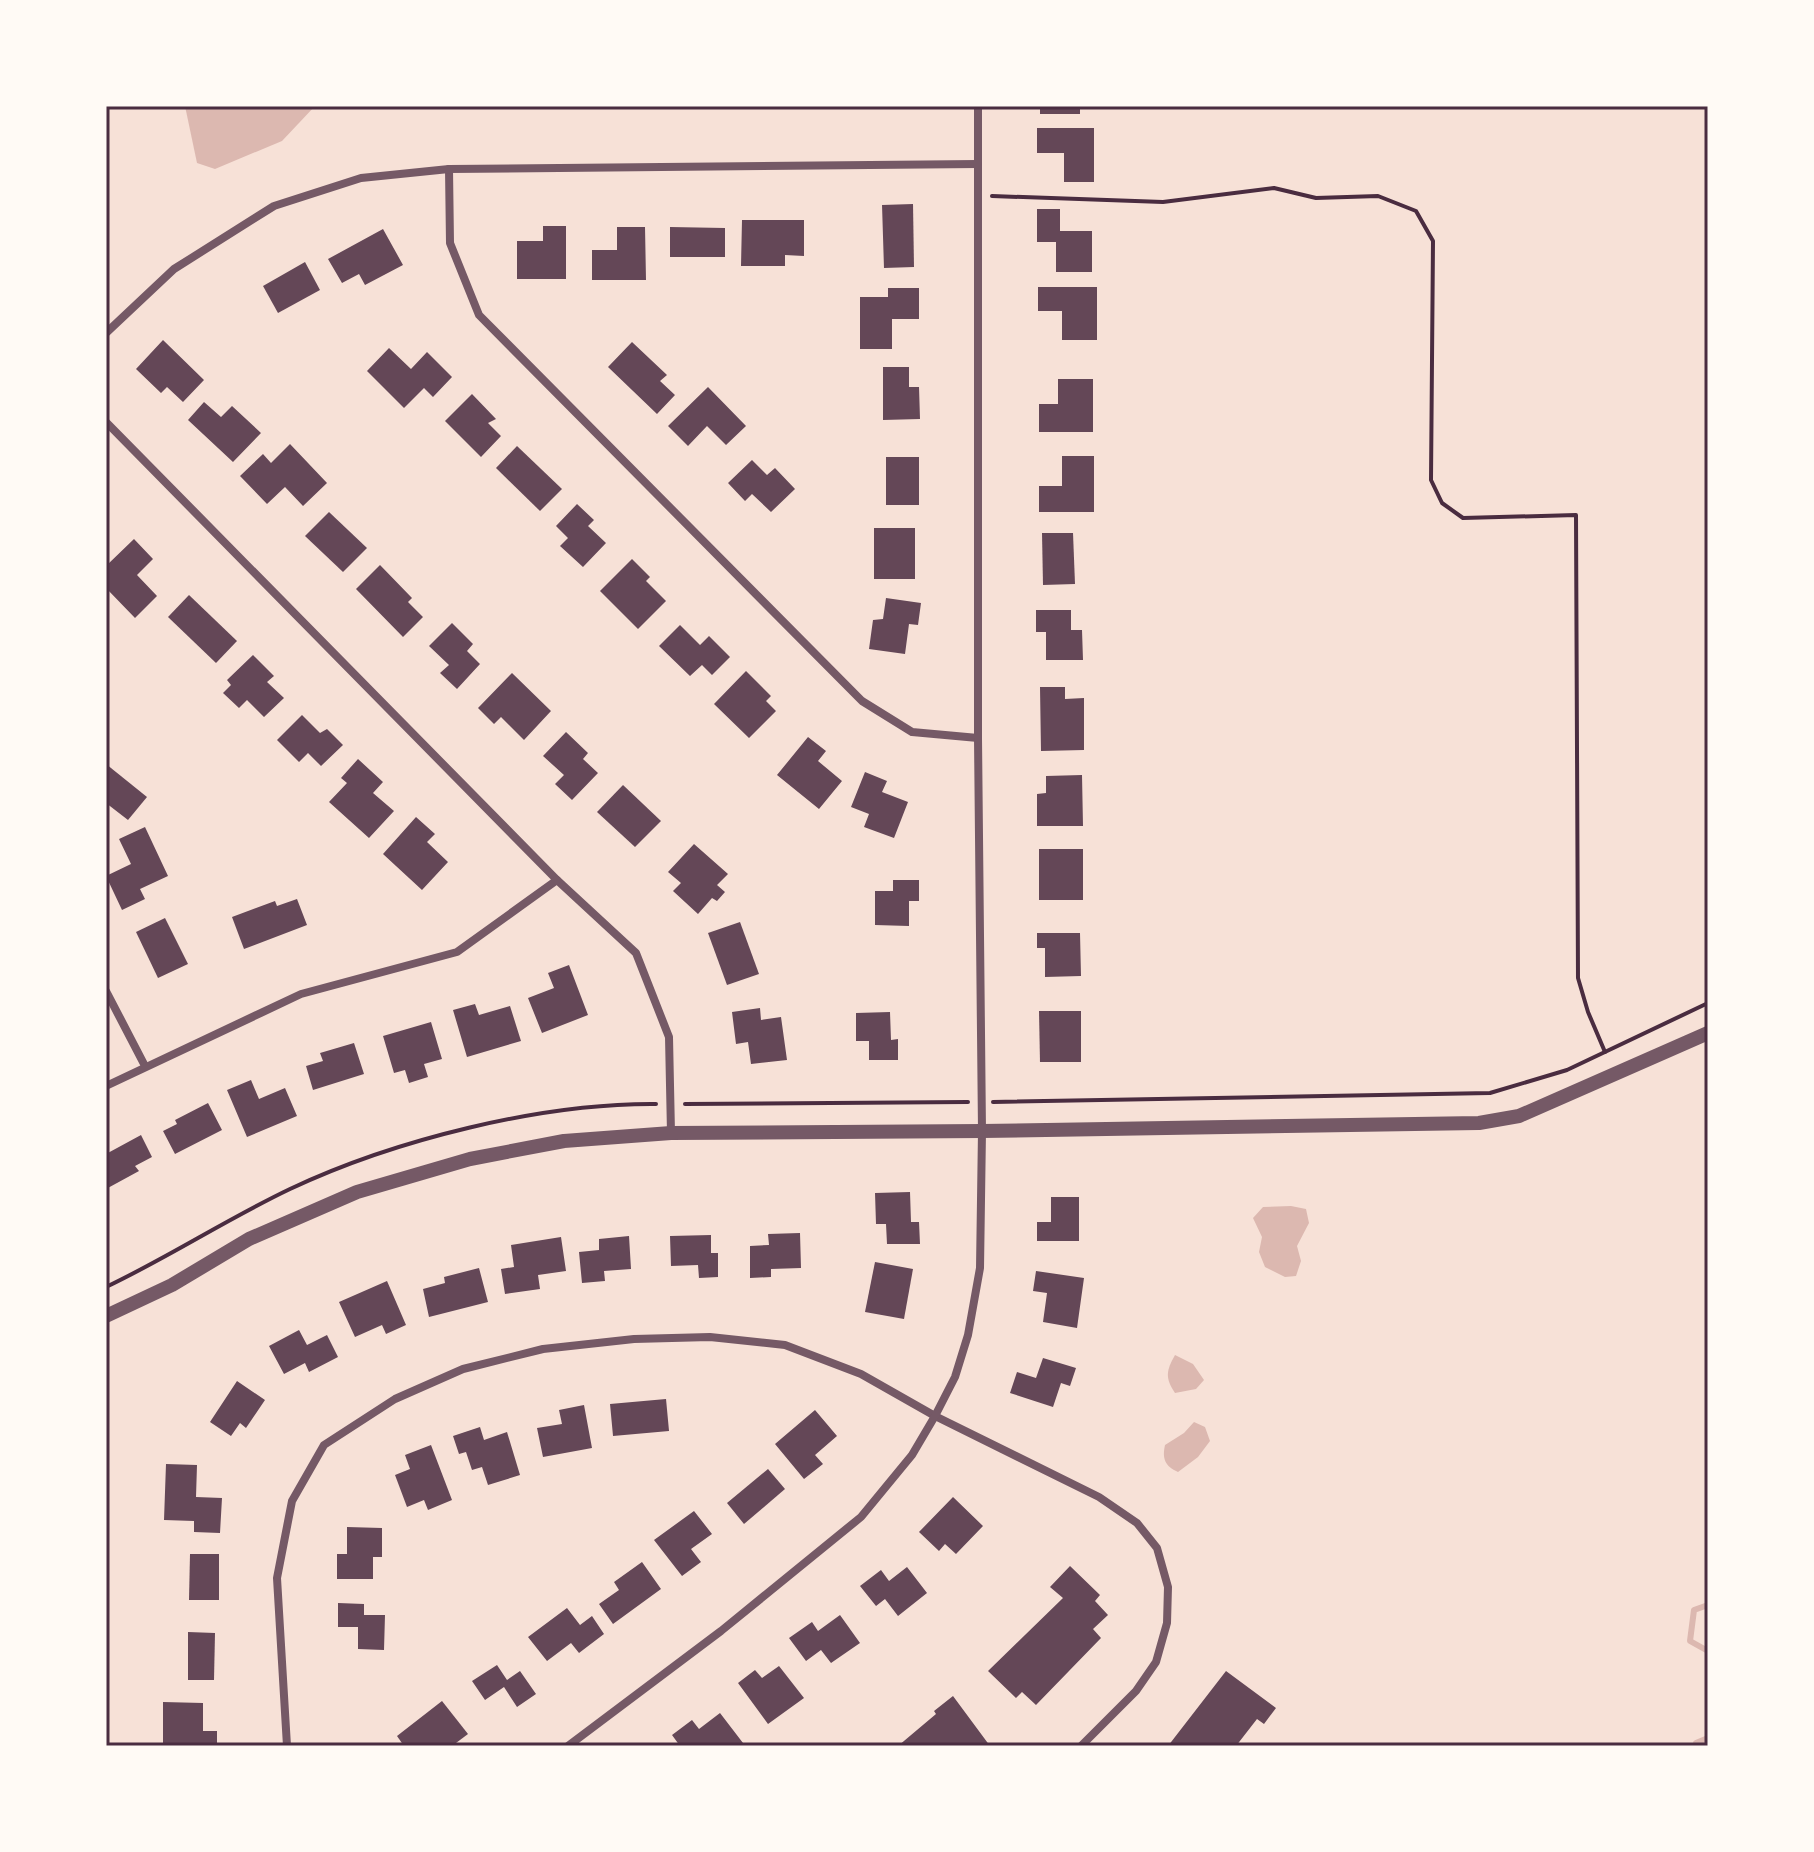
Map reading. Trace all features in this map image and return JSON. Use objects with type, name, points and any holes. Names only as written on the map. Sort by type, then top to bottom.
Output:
[{"type":"street","points":[[568,1746],[721,1631],[861,1517],[912,1455],[935,1416],[955,1377],[968,1335],[980,1268],[982,1131],[978,738],[978,106]]},
{"type":"street","points":[[106,333],[174,269],[274,206],[361,178],[449,169],[978,164]]},
{"type":"street","points":[[449,169],[450,243],[479,315],[862,701],[912,732],[978,738]]},
{"type":"street","points":[[106,422],[557,880],[636,953],[669,1037],[671,1133]]},
{"type":"street","points":[[106,1086],[301,994],[457,952],[557,880]]},
{"type":"street","points":[[106,991],[145,1066]]},
{"type":"street","points":[[106,1316],[172,1285],[249,1239],[357,1192],[470,1159],[564,1141],[671,1133],[1479,1123],[1519,1116],[1708,1033]]},
{"type":"street","points":[[287,1746],[277,1578],[292,1501],[324,1445],[395,1399],[463,1369],[543,1349],[634,1339],[710,1337],[785,1345],[861,1374],[935,1416],[1099,1497],[1137,1523],[1157,1548],[1168,1587],[1167,1623],[1156,1662],[1136,1691],[1081,1746]]},
{"type":"path","points":[[978,196],[1163,202],[1274,188],[1316,198],[1378,196],[1416,211],[1433,241],[1431,480],[1442,503],[1463,518],[1576,515],[1578,978],[1588,1012],[1615,1075]]},
{"type":"shaded area","points":[[185,106],[315,106],[282,141],[215,169],[197,163]]},
{"type":"shaded area","points":[[1263,1207],[1306,1209],[1309,1223],[1297,1246],[1301,1261],[1296,1276],[1285,1277],[1265,1267],[1259,1252],[1262,1237],[1253,1218]]},
{"type":"shaded area","points":[[1175,1355],[1193,1364],[1204,1380],[1196,1389],[1175,1393],[1168,1374]]},
{"type":"shaded area","points":[[1194,1422],[1205,1427],[1210,1441],[1198,1457],[1178,1472],[1166,1462],[1165,1445],[1184,1433]]},
{"type":"building","points":[[1040,106],[1080,106],[1080,114],[1040,114]]},
{"type":"building","points":[[1037,128],[1094,128],[1094,182],[1064,182],[1064,153],[1037,153]]},
{"type":"building","points":[[913,204],[914,267],[884,268],[882,205]]},
{"type":"building","points":[[1037,209],[1060,209],[1060,231],[1092,231],[1092,272],[1056,272],[1056,242],[1037,242]]},
{"type":"building","points":[[742,220],[804,220],[804,256],[785,255],[785,266],[741,266]]},
{"type":"building","points":[[543,226],[566,226],[566,279],[517,279],[517,241],[543,241]]},
{"type":"building","points":[[617,227],[645,227],[646,280],[592,280],[592,250],[617,250]]},
{"type":"building","points":[[670,227],[725,228],[725,257],[670,257]]},
{"type":"building","points":[[383,229],[403,265],[365,285],[359,274],[342,283],[328,259]]},
{"type":"building","points":[[305,262],[320,290],[278,313],[263,286]]},
{"type":"building","points":[[1038,287],[1097,287],[1097,340],[1062,340],[1062,311],[1038,311]]},
{"type":"building","points":[[888,288],[919,288],[919,319],[892,319],[892,349],[860,349],[860,297],[888,297]]},
{"type":"building","points":[[163,340],[204,380],[183,402],[167,387],[161,393],[136,369]]},
{"type":"building","points":[[632,342],[667,375],[660,381],[675,395],[657,414],[608,367]]},
{"type":"building","points":[[389,348],[411,369],[427,352],[452,377],[433,397],[424,388],[404,408],[367,371]]},
{"type":"building","points":[[883,367],[909,367],[909,387],[919,387],[920,419],[883,420]]},
{"type":"building","points":[[1058,379],[1093,379],[1093,432],[1039,432],[1039,404],[1058,404]]},
{"type":"building","points":[[708,387],[746,426],[726,445],[707,426],[688,446],[668,426]]},
{"type":"building","points":[[472,394],[496,419],[488,423],[501,436],[481,457],[445,421]]},
{"type":"building","points":[[204,402],[221,417],[232,406],[261,433],[233,462],[188,420]]},
{"type":"building","points":[[290,444],[327,483],[303,506],[285,487],[267,504],[240,476],[263,454],[271,463]]},
{"type":"building","points":[[517,446],[562,489],[540,511],[496,468]]},
{"type":"building","points":[[1062,456],[1094,456],[1094,512],[1039,512],[1039,486],[1062,486]]},
{"type":"building","points":[[886,457],[919,457],[919,505],[886,505]]},
{"type":"building","points":[[752,460],[767,475],[775,468],[795,489],[771,512],[752,494],[745,501],[728,483]]},
{"type":"building","points":[[577,504],[594,520],[588,526],[606,543],[583,567],[560,546],[568,538],[556,526]]},
{"type":"building","points":[[329,512],[367,548],[343,572],[305,536]]},
{"type":"building","points":[[874,528],[915,528],[915,579],[874,579]]},
{"type":"building","points":[[1042,533],[1073,533],[1075,584],[1043,585]]},
{"type":"building","points":[[134,539],[153,559],[137,575],[157,596],[135,618],[106,588],[106,566]]},
{"type":"building","points":[[632,559],[650,577],[646,581],[666,601],[638,629],[600,591]]},
{"type":"building","points":[[380,565],[412,598],[408,602],[423,617],[403,637],[356,589]]},
{"type":"building","points":[[189,595],[237,641],[216,663],[168,617]]},
{"type":"building","points":[[886,598],[921,603],[918,625],[909,624],[905,654],[869,649],[873,620],[883,619]]},
{"type":"building","points":[[1036,610],[1071,610],[1071,630],[1082,630],[1083,660],[1046,660],[1046,632],[1036,632]]},
{"type":"building","points":[[452,623],[473,644],[467,651],[480,664],[457,689],[440,673],[449,665],[429,646]]},
{"type":"building","points":[[680,625],[700,645],[709,636],[730,657],[712,675],[702,665],[690,676],[659,646]]},
{"type":"building","points":[[253,655],[274,676],[267,682],[284,698],[264,717],[247,700],[239,708],[223,693],[231,685],[227,680]]},
{"type":"building","points":[[746,671],[771,696],[766,701],[776,711],[749,738],[714,704]]},
{"type":"building","points":[[512,673],[551,711],[524,740],[501,717],[494,724],[478,708]]},
{"type":"building","points":[[1040,687],[1065,687],[1065,699],[1084,698],[1084,750],[1041,751]]},
{"type":"building","points":[[302,715],[320,733],[327,729],[343,745],[321,766],[308,753],[299,762],[277,740]]},
{"type":"building","points":[[566,732],[588,753],[583,759],[598,773],[572,800],[555,784],[564,775],[543,756]]},
{"type":"building","points":[[808,737],[826,751],[818,761],[842,781],[819,809],[777,775]]},
{"type":"building","points":[[358,759],[383,782],[373,793],[394,811],[369,838],[329,802],[347,783],[341,778]]},
{"type":"building","points":[[106,764],[147,797],[128,820],[106,803]]},
{"type":"building","points":[[865,772],[887,781],[882,792],[908,802],[894,838],[864,827],[869,814],[851,807]]},
{"type":"building","points":[[1082,775],[1083,826],[1037,826],[1037,794],[1046,793],[1046,776]]},
{"type":"building","points":[[623,785],[661,821],[635,847],[597,812]]},
{"type":"building","points":[[416,817],[435,834],[427,842],[448,862],[422,890],[383,854]]},
{"type":"building","points":[[145,827],[168,876],[140,889],[145,899],[122,910],[106,876],[131,864],[119,839]]},
{"type":"building","points":[[694,844],[728,874],[717,885],[725,892],[717,901],[712,898],[698,914],[673,891],[681,883],[668,872]]},
{"type":"building","points":[[1039,849],[1083,849],[1083,900],[1039,900]]},
{"type":"building","points":[[893,880],[919,880],[919,901],[909,901],[909,926],[875,925],[875,891],[893,891]]},
{"type":"building","points":[[297,899],[307,925],[244,949],[232,917],[275,901],[277,906]]},
{"type":"building","points":[[165,918],[188,964],[158,978],[136,932]]},
{"type":"building","points":[[740,922],[759,974],[727,985],[708,933]]},
{"type":"building","points":[[1037,933],[1080,933],[1081,976],[1045,977],[1045,948],[1037,948]]},
{"type":"building","points":[[569,965],[588,1015],[542,1033],[528,998],[554,988],[548,973]]},
{"type":"building","points":[[475,1004],[479,1015],[510,1006],[521,1041],[467,1057],[453,1010]]},
{"type":"building","points":[[760,1008],[761,1020],[781,1017],[787,1060],[751,1064],[748,1042],[736,1044],[732,1012]]},
{"type":"building","points":[[1039,1011],[1081,1011],[1081,1062],[1040,1062]]},
{"type":"building","points":[[890,1012],[891,1040],[898,1039],[898,1060],[869,1060],[869,1041],[856,1041],[856,1013]]},
{"type":"building","points":[[431,1022],[442,1059],[424,1064],[428,1077],[409,1083],[405,1070],[394,1073],[383,1036]]},
{"type":"building","points":[[354,1043],[364,1074],[313,1090],[306,1066],[323,1061],[320,1053]]},
{"type":"building","points":[[251,1080],[259,1099],[285,1088],[297,1116],[247,1137],[227,1090]]},
{"type":"building","points":[[208,1103],[222,1130],[175,1154],[163,1131],[177,1124],[175,1120]]},
{"type":"building","points":[[141,1135],[152,1157],[135,1166],[139,1171],[106,1189],[106,1154]]},
{"type":"building","points":[[910,1192],[911,1222],[919,1222],[920,1244],[887,1244],[886,1224],[876,1224],[875,1193]]},
{"type":"building","points":[[1051,1197],[1079,1197],[1079,1241],[1037,1241],[1037,1222],[1051,1222]]},
{"type":"building","points":[[800,1233],[801,1268],[771,1269],[771,1277],[750,1278],[750,1246],[769,1245],[768,1234]]},
{"type":"building","points":[[711,1235],[711,1253],[718,1253],[718,1277],[699,1278],[698,1265],[671,1266],[670,1236]]},
{"type":"building","points":[[629,1236],[631,1269],[604,1271],[605,1281],[582,1283],[579,1252],[599,1250],[599,1239]]},
{"type":"building","points":[[561,1237],[566,1271],[538,1275],[540,1289],[505,1294],[501,1269],[514,1267],[511,1245]]},
{"type":"building","points":[[875,1262],[913,1269],[904,1319],[865,1312]]},
{"type":"building","points":[[479,1268],[488,1302],[429,1317],[423,1289],[445,1283],[444,1277]]},
{"type":"building","points":[[1036,1271],[1084,1278],[1077,1328],[1043,1322],[1047,1293],[1033,1291]]},
{"type":"building","points":[[387,1281],[406,1325],[386,1334],[382,1325],[355,1337],[339,1302]]},
{"type":"building","points":[[299,1330],[307,1345],[327,1335],[338,1357],[309,1372],[305,1363],[284,1374],[269,1346]]},
{"type":"building","points":[[1043,1358],[1076,1368],[1070,1386],[1061,1383],[1053,1407],[1010,1393],[1017,1372],[1036,1378]]},
{"type":"building","points":[[237,1381],[265,1400],[246,1428],[240,1423],[231,1436],[210,1422]]},
{"type":"building","points":[[666,1399],[669,1431],[613,1436],[610,1404]]},
{"type":"building","points":[[584,1405],[592,1448],[543,1457],[537,1428],[562,1424],[559,1410]]},
{"type":"building","points":[[815,1410],[837,1436],[815,1455],[823,1464],[804,1479],[775,1444]]},
{"type":"building","points":[[480,1427],[484,1440],[507,1432],[520,1475],[488,1485],[482,1467],[472,1470],[466,1452],[459,1454],[453,1436]]},
{"type":"building","points":[[431,1445],[452,1500],[428,1510],[424,1500],[407,1507],[395,1475],[410,1469],[405,1455]]},
{"type":"building","points":[[166,1464],[197,1465],[196,1497],[222,1498],[220,1533],[194,1532],[194,1521],[164,1520]]},
{"type":"building","points":[[768,1469],[785,1489],[744,1524],[727,1503]]},
{"type":"building","points":[[953,1497],[983,1526],[956,1554],[945,1544],[939,1551],[919,1532]]},
{"type":"building","points":[[694,1511],[712,1534],[691,1549],[701,1562],[682,1576],[654,1540]]},
{"type":"building","points":[[347,1527],[382,1528],[382,1557],[373,1557],[373,1579],[337,1579],[337,1554],[347,1554]]},
{"type":"building","points":[[190,1554],[219,1554],[219,1600],[189,1600]]},
{"type":"building","points":[[642,1562],[661,1589],[613,1624],[599,1604],[619,1590],[614,1582]]},
{"type":"building","points":[[1070,1566],[1100,1595],[1095,1601],[1108,1615],[1093,1629],[1101,1638],[1036,1705],[1022,1692],[1016,1698],[988,1671],[1063,1598],[1050,1587]]},
{"type":"building","points":[[907,1567],[927,1593],[898,1616],[885,1599],[876,1606],[860,1586],[881,1570],[889,1581]]},
{"type":"building","points":[[338,1603],[364,1604],[364,1615],[385,1615],[384,1650],[358,1649],[358,1627],[338,1627]]},
{"type":"building","points":[[567,1608],[580,1625],[592,1616],[604,1634],[579,1653],[571,1643],[547,1661],[528,1637]]},
{"type":"building","points":[[840,1615],[860,1643],[831,1663],[821,1650],[806,1661],[789,1638],[812,1622],[818,1631]]},
{"type":"building","points":[[188,1632],[215,1633],[214,1680],[188,1680]]},
{"type":"building","points":[[497,1665],[507,1680],[520,1671],[536,1694],[517,1707],[504,1687],[485,1700],[472,1681]]},
{"type":"building","points":[[779,1666],[804,1698],[768,1724],[738,1683],[755,1670],[762,1678]]},
{"type":"building","points":[[1226,1671],[1276,1708],[1264,1724],[1257,1719],[1236,1746],[1168,1746]]},
{"type":"building","points":[[953,1696],[990,1746],[898,1746],[936,1714],[934,1711]]},
{"type":"building","points":[[442,1701],[468,1734],[452,1746],[404,1746],[397,1736]]},
{"type":"building","points":[[163,1702],[203,1703],[203,1731],[217,1731],[217,1746],[163,1746]]},
{"type":"building","points":[[720,1713],[743,1743],[739,1746],[680,1746],[672,1735],[692,1720],[699,1729]]},
{"type":"waterway","points":[[1708,1605],[1694,1610],[1690,1641],[1708,1651]]},
{"type":"waterway","points":[[1696,1746],[1696,1743],[1708,1738]]}]
